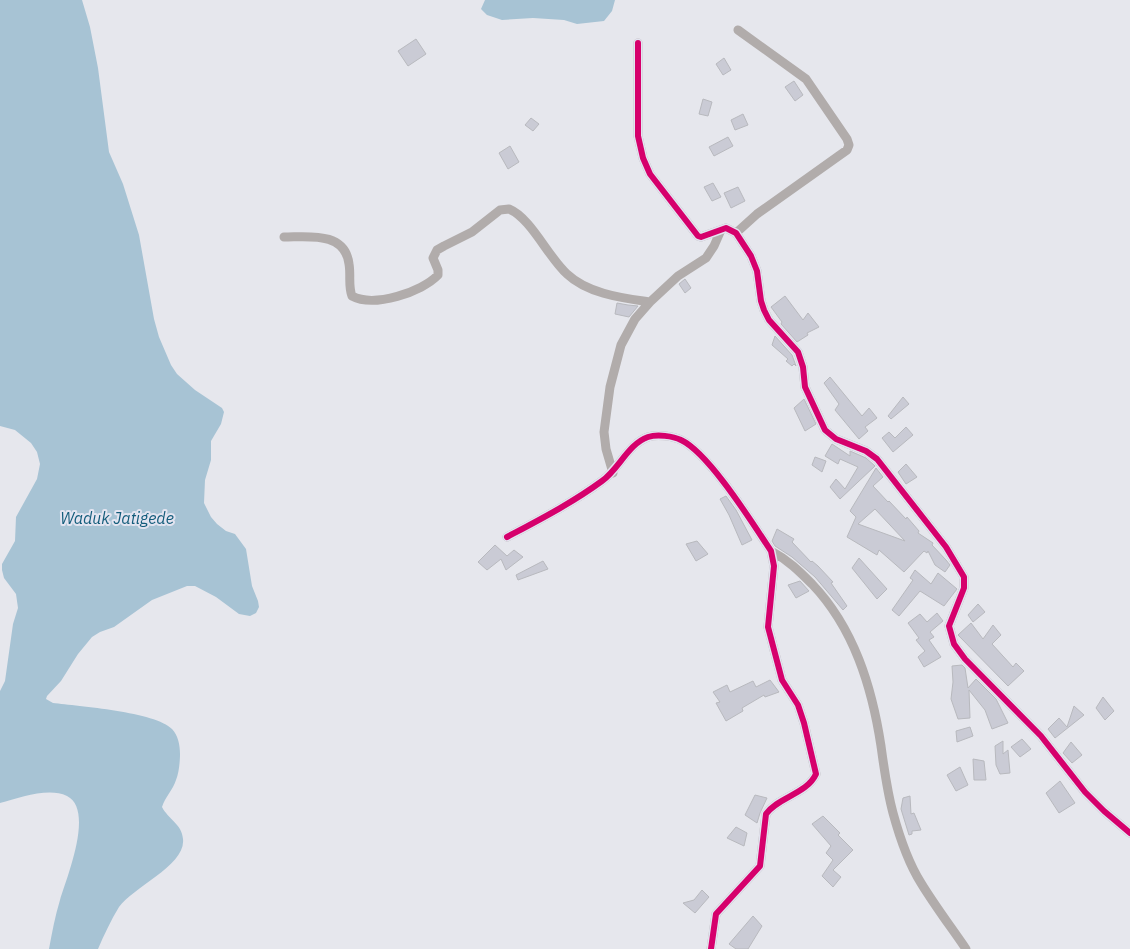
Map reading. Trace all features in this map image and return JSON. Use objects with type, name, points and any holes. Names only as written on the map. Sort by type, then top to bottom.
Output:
[{"type":"street","points":[[736,234],[757,214],[847,150],[849,145],[847,139],[806,79],[738,30]]},
{"type":"street","points":[[638,43],[638,136],[646,166],[695,233],[701,237],[726,228],[736,234],[751,256],[757,271],[761,301],[769,320],[798,352],[803,367],[805,386],[825,430],[836,439],[866,451],[877,458],[946,547],[964,577],[964,588],[949,626],[954,644],[964,659],[1041,736],[1104,811],[1130,833]]},
{"type":"street","points":[[284,237],[323,237],[335,242],[342,247],[348,258],[352,296],[365,300],[384,298],[405,295],[428,284],[438,275],[433,258],[437,250],[472,232],[500,210],[509,209],[521,216],[559,265],[579,283],[614,296],[650,302]]},
{"type":"street","points":[[613,473],[606,449],[604,432],[615,366],[627,331],[650,302],[678,276],[706,258],[714,246],[720,230]]},
{"type":"street","points":[[507,537],[570,501],[613,473],[632,449],[649,437],[660,436],[681,439],[713,468],[771,552],[774,566],[768,627],[782,680],[798,705],[804,723],[816,774],[807,785],[771,808],[766,814],[760,866],[716,914],[710,949]]},
{"type":"street","points":[[771,552],[789,562],[820,593],[852,642],[874,708],[893,814],[913,869],[921,884],[966,949]]},
{"type":"water","name":"Waduk Jatigede","points":[[0,0],[82,0],[90,27],[98,68],[109,152],[123,184],[139,235],[159,337],[177,374],[195,390],[222,408],[224,412],[221,424],[211,441],[211,460],[205,480],[204,503],[217,524],[226,531],[235,534],[246,549],[252,586],[259,607],[256,613],[250,616],[239,614],[216,597],[195,586],[187,586],[152,600],[114,627],[92,637],[78,654],[61,681],[47,696],[46,699],[53,703],[97,708],[150,718],[172,729],[176,734],[179,744],[179,771],[162,807],[180,829],[183,839],[182,849],[168,867],[126,899],[119,907],[98,949],[49,949],[79,830],[79,815],[75,804],[67,796],[51,793],[34,794],[0,803],[0,691],[5,681],[13,624],[18,608],[16,594],[4,578],[2,564],[15,541],[16,517],[37,479],[40,464],[37,452],[31,443],[15,430],[0,426]]},
{"type":"water","points":[[485,0],[615,0],[612,11],[604,21],[577,24],[564,20],[533,18],[502,20],[487,15],[481,9]]},
{"type":"building","points":[[416,39],[426,54],[408,66],[398,51]]},
{"type":"building","points":[[724,58],[731,70],[723,75],[716,64]]},
{"type":"building","points":[[794,81],[803,95],[795,101],[785,87]]},
{"type":"building","points":[[703,99],[712,102],[708,116],[699,114]]},
{"type":"building","points":[[743,114],[748,125],[735,130],[731,120]]},
{"type":"building","points":[[531,118],[539,124],[533,131],[525,125]]},
{"type":"building","points":[[728,137],[733,146],[714,156],[709,147]]},
{"type":"building","points":[[510,146],[519,162],[508,169],[499,153]]},
{"type":"building","points":[[713,183],[721,197],[712,201],[704,187]]},
{"type":"building","points":[[738,187],[745,201],[731,208],[724,193]]},
{"type":"building","points":[[685,279],[691,288],[685,293],[679,284]]},
{"type":"building","points":[[785,296],[803,320],[808,313],[819,327],[807,333],[808,335],[797,342],[781,324],[782,322],[771,307]]},
{"type":"building","points":[[617,303],[638,306],[629,317],[615,314]]},
{"type":"building","points":[[775,336],[792,355],[796,366],[794,364],[792,366],[786,361],[788,359],[772,345]]},
{"type":"building","points":[[830,377],[862,416],[869,408],[877,418],[865,427],[868,431],[859,439],[835,410],[839,404],[824,383]]},
{"type":"building","points":[[903,397],[909,404],[891,419],[888,416]]},
{"type":"building","points":[[804,399],[816,424],[805,431],[794,408]]},
{"type":"building","points":[[906,427],[913,435],[893,452],[882,438],[889,432],[895,438]]},
{"type":"building","points":[[832,444],[850,456],[850,451],[866,458],[875,466],[840,499],[830,487],[836,479],[845,489],[858,467],[840,459],[838,464],[825,456]]},
{"type":"building","points":[[815,457],[826,461],[822,472],[812,465]]},
{"type":"building","points":[[906,464],[917,477],[906,484],[898,472]]},
{"type":"building","points":[[876,468],[883,477],[873,486],[906,519],[907,517],[919,531],[918,533],[933,543],[932,545],[950,565],[945,572],[935,565],[928,551],[927,553],[924,551],[904,572],[879,550],[877,555],[847,537],[856,517],[850,511]],"holes":[[[875,509],[905,541],[858,524]]]},
{"type":"building","points":[[726,496],[752,540],[742,545],[720,499]]},
{"type":"building","points":[[777,529],[794,539],[792,542],[833,582],[831,583],[847,606],[843,610],[815,577],[792,557],[775,546],[772,541]]},
{"type":"building","points":[[697,541],[708,554],[696,561],[686,544]]},
{"type":"building","points":[[495,545],[507,556],[514,550],[523,557],[506,570],[501,559],[487,570],[478,562]]},
{"type":"building","points":[[859,558],[887,589],[877,599],[852,568]]},
{"type":"building","points":[[543,561],[548,569],[518,580],[516,575]]},
{"type":"building","points":[[915,570],[931,584],[938,573],[957,589],[944,606],[920,591],[899,616],[892,610],[913,580],[910,578]]},
{"type":"building","points":[[800,581],[809,591],[796,598],[788,585]]},
{"type":"building","points":[[978,604],[985,612],[973,622],[968,615]]},
{"type":"building","points":[[937,613],[943,621],[930,632],[934,637],[929,640],[941,657],[924,667],[918,657],[925,651],[916,640],[919,638],[908,623],[920,614],[927,622]]},
{"type":"building","points":[[971,623],[983,639],[993,625],[1001,635],[992,644],[1013,667],[1016,663],[1024,671],[1008,686],[958,635]]},
{"type":"building","points":[[962,665],[965,668],[968,688],[976,679],[996,699],[1008,723],[992,729],[985,710],[969,690],[970,718],[958,719],[951,699],[952,666]]},
{"type":"building","points":[[770,680],[779,692],[765,697],[764,695],[742,708],[743,711],[726,721],[716,703],[720,702],[713,692],[727,685],[730,692],[753,681],[756,687]]},
{"type":"building","points":[[1103,697],[1114,711],[1105,720],[1096,708]]},
{"type":"building","points":[[1074,706],[1084,715],[1055,738],[1048,729],[1059,718],[1067,727]]},
{"type":"building","points":[[970,727],[973,736],[957,742],[956,731]]},
{"type":"building","points":[[1022,739],[1031,749],[1020,757],[1011,747]]},
{"type":"building","points":[[1003,741],[1003,754],[1008,750],[1010,773],[1000,774],[996,765],[995,746]]},
{"type":"building","points":[[1071,742],[1082,755],[1072,763],[1063,753]]},
{"type":"building","points":[[973,759],[984,761],[986,780],[974,780]]},
{"type":"building","points":[[960,767],[968,785],[956,791],[947,775]]},
{"type":"building","points":[[1060,781],[1075,803],[1059,813],[1046,793]]},
{"type":"building","points":[[755,795],[767,798],[757,823],[745,815]]},
{"type":"building","points":[[910,796],[911,814],[914,813],[921,830],[912,831],[912,834],[909,835],[901,809],[903,798]]},
{"type":"building","points":[[823,816],[853,850],[833,870],[841,877],[833,887],[822,876],[833,860],[826,853],[831,846],[812,824]]},
{"type":"building","points":[[736,827],[747,833],[744,846],[727,838]]},
{"type":"building","points":[[702,890],[709,897],[695,913],[683,903],[694,900]]},
{"type":"building","points":[[753,916],[762,926],[748,949],[736,949],[729,944]]},
{"type":"cycle path","points":[[638,43],[638,136],[643,158],[650,174],[698,236],[701,237],[726,228],[736,233],[751,256],[757,271],[761,301],[769,320],[798,352],[803,367],[805,387],[825,430],[836,439],[866,451],[877,459],[946,547],[964,577],[964,588],[949,626],[954,644],[965,659],[1041,736],[1085,792],[1130,833]]},
{"type":"cycle path","points":[[507,537],[591,489],[608,476],[641,440],[652,436],[660,436],[674,437],[681,440],[692,447],[704,459],[730,490],[771,551],[774,566],[768,627],[782,680],[798,705],[804,723],[816,774],[806,786],[778,803],[766,814],[760,866],[716,914],[711,949]]}]
